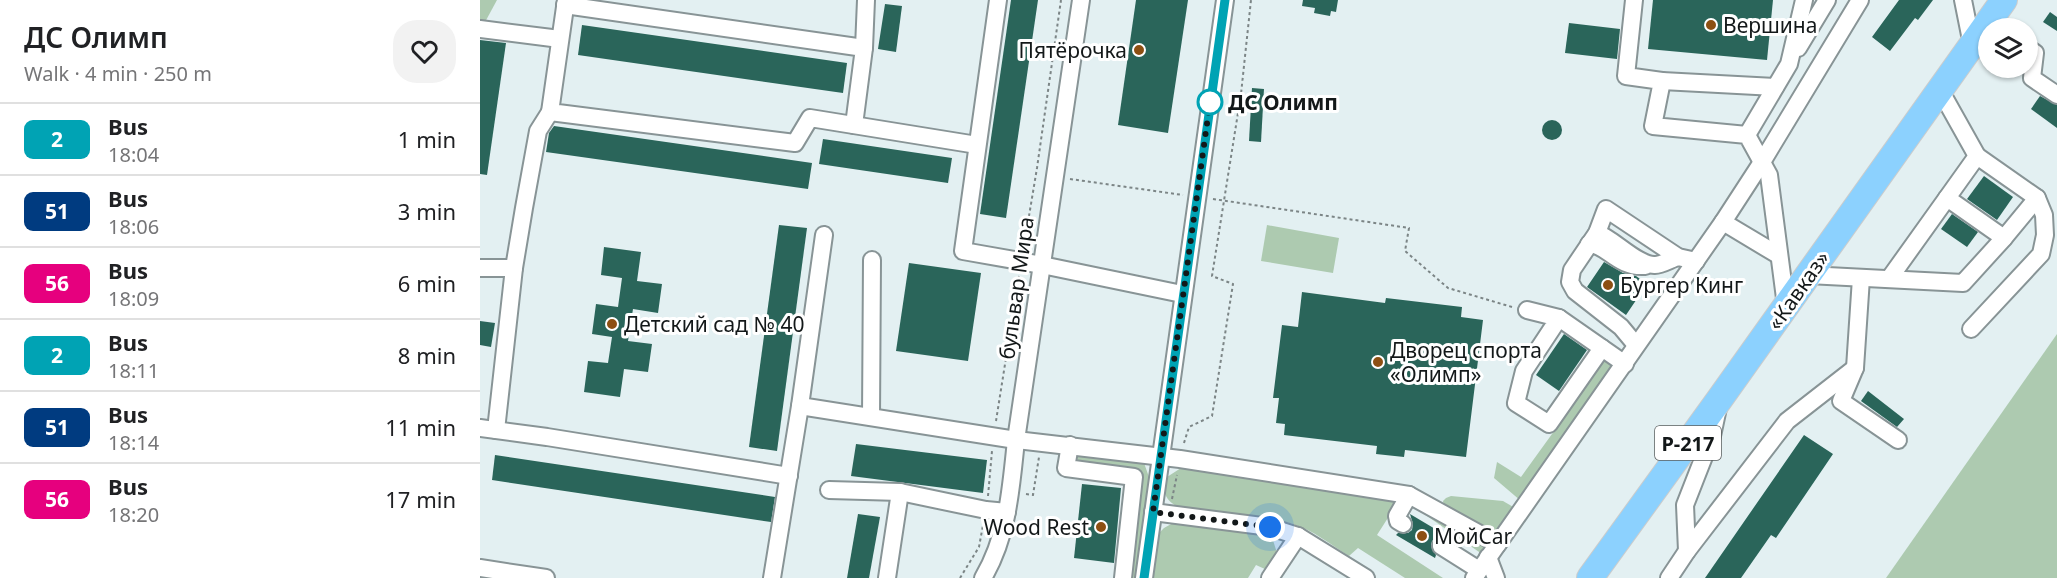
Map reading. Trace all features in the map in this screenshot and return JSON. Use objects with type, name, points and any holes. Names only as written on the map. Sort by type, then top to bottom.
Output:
[{"type":"highway","name":"«Кавказ»","points":[[1590,578],[1972,45],[1998,16]]},
{"type":"street","points":[[854,125],[864,48],[866,0]]},
{"type":"street","points":[[998,0],[963,251],[1182,294]]},
{"type":"street","name":"бульвар Мира","points":[[983,578],[1002,537],[1007,512],[1081,0]]},
{"type":"street","points":[[1144,578],[1161,513],[1160,456],[1215,56],[1225,0]]},
{"type":"street","points":[[1634,0],[1626,76],[1662,81],[1775,87]]},
{"type":"street","points":[[1789,64],[1804,0]]},
{"type":"street","points":[[1747,135],[1827,0]]},
{"type":"street","points":[[1485,562],[1723,222],[1860,0]]},
{"type":"street","points":[[1963,0],[1972,45]]},
{"type":"street","points":[[789,476],[488,429],[538,131],[550,112],[565,3],[864,48]]},
{"type":"street","points":[[480,29],[560,39]]},
{"type":"street","points":[[2032,78],[2057,95]]},
{"type":"street","points":[[1662,81],[1653,126],[1747,135]]},
{"type":"street","points":[[1940,90],[1977,156],[2037,198],[2044,215],[2045,234],[2042,254],[1971,328]]},
{"type":"street","points":[[550,112],[795,143],[810,118],[977,145]]},
{"type":"street","points":[[1747,135],[1769,175],[1786,306]]},
{"type":"street","points":[[1889,279],[1977,156]]},
{"type":"street","points":[[1947,198],[2004,238]]},
{"type":"street","points":[[1808,275],[1963,283],[2037,198]]},
{"type":"street","points":[[1636,345],[1621,327],[1575,291],[1570,282],[1572,270],[1593,238],[1606,209],[1678,257],[1696,261]]},
{"type":"street","points":[[1723,222],[1778,255]]},
{"type":"street","points":[[772,578],[800,406],[824,235]]},
{"type":"street","points":[[1593,238],[1596,245],[1626,264],[1655,265],[1678,257]]},
{"type":"street","points":[[871,417],[872,260]]},
{"type":"street","points":[[480,268],[514,268]]},
{"type":"street","points":[[1861,278],[1855,368],[1841,401],[1898,440]]},
{"type":"street","points":[[1527,310],[1559,318],[1624,364]]},
{"type":"street","points":[[1559,318],[1524,370],[1516,403],[1549,424],[1602,348]]},
{"type":"street","points":[[1669,578],[1687,551],[1787,421],[1855,368]]},
{"type":"street","points":[[1687,551],[1685,505],[1713,436],[1719,400]]},
{"type":"street","points":[[800,406],[1017,440],[1160,456],[1409,495],[1485,562],[1496,578]]},
{"type":"street","points":[[1070,445],[1066,468],[1134,477],[1123,578]]},
{"type":"street","points":[[830,490],[900,492],[986,510],[1007,512]]},
{"type":"street","points":[[887,578],[900,492]]},
{"type":"street","points":[[1403,524],[1398,521],[1397,516],[1409,495]]},
{"type":"street","points":[[1161,513],[1270,527],[1298,537],[1366,578]]},
{"type":"street","points":[[1270,578],[1298,537]]},
{"type":"street","points":[[1441,546],[1485,562]]},
{"type":"street","points":[[480,568],[546,578]]},
{"type":"path","points":[[960,578],[979,547],[986,510],[994,435],[1038,168],[1061,0]]},
{"type":"path","points":[[1161,513],[1189,427],[1212,416],[1233,284],[1212,276],[1241,94],[1251,0]]},
{"type":"path","points":[[1055,176],[1409,228],[1405,251],[1448,288],[1502,305],[1527,310]]},
{"type":"green space","points":[[480,0],[497,0],[484,24],[480,22]]},
{"type":"green space","points":[[1267,225],[1339,238],[1333,273],[1261,261]]},
{"type":"green space","points":[[2057,334],[2057,578],[1886,578]]},
{"type":"green space","points":[[1605,359],[1611,364],[1611,369],[1521,501],[1494,478],[1497,462],[1521,477],[1591,380],[1595,366]]},
{"type":"green space","points":[[1078,455],[1144,463],[1149,477],[1135,578],[1126,578],[1140,480],[1077,461]]},
{"type":"green space","points":[[1181,468],[1400,499],[1377,535],[1443,578],[1405,578],[1358,548],[1349,556],[1315,534],[1279,520],[1178,507],[1167,498],[1165,486],[1167,477]]},
{"type":"green space","points":[[1451,496],[1503,501],[1515,508],[1496,535],[1444,506],[1443,501]]},
{"type":"green space","points":[[1414,507],[1488,544],[1482,554]]},
{"type":"green space","points":[[1173,523],[1263,532],[1272,537],[1277,553],[1267,570],[1256,565],[1248,578],[1152,578],[1159,533]]},
{"type":"building","points":[[1011,0],[1038,0],[1006,218],[980,214]]},
{"type":"building","points":[[1136,0],[1188,0],[1168,133],[1118,125]]},
{"type":"building","points":[[1303,0],[1338,0],[1336,12],[1331,11],[1330,16],[1314,13],[1315,8],[1302,6]]},
{"type":"building","name":"Вершина","points":[[1653,0],[1773,0],[1767,60],[1648,49]]},
{"type":"building","points":[[1899,0],[1933,0],[1918,20],[1915,18],[1890,51],[1872,37]]},
{"type":"building","points":[[885,4],[902,6],[896,52],[878,49]]},
{"type":"building","points":[[2050,12],[2057,17],[2057,31],[2043,22]]},
{"type":"building","points":[[1569,23],[1620,29],[1617,59],[1565,53]]},
{"type":"building","points":[[582,25],[847,63],[843,93],[578,55]]},
{"type":"building","points":[[480,40],[506,43],[487,175],[480,174]]},
{"type":"building","points":[[1252,88],[1264,89],[1261,142],[1249,141]]},
{"type":"building","points":[[2040,96],[2057,105],[2057,128],[2031,109]]},
{"type":"building","points":[[1552,120],[1559,123],[1562,130],[1559,137],[1552,140],[1545,137],[1542,130],[1545,123]]},
{"type":"building","points":[[554,126],[812,163],[808,189],[546,152],[549,133]]},
{"type":"building","points":[[823,139],[952,158],[948,183],[819,164]]},
{"type":"building","points":[[1984,176],[2013,197],[1997,220],[1967,199]]},
{"type":"building","points":[[1952,214],[1978,232],[1967,247],[1941,229]]},
{"type":"building","points":[[779,225],[807,228],[777,451],[749,447]]},
{"type":"building","name":"Детский сад № 40","points":[[604,247],[641,252],[637,281],[662,284],[658,313],[633,309],[628,341],[652,344],[648,372],[624,369],[620,397],[584,392],[588,361],[608,363],[612,337],[592,334],[596,304],[618,307],[622,278],[601,275]]},
{"type":"building","points":[[1604,262],[1623,273],[1636,276],[1647,284],[1626,315],[1587,287]]},
{"type":"building","points":[[909,263],[981,273],[968,361],[896,351]]},
{"type":"building","name":"Дворец спорта «Олимп»","points":[[1302,292],[1385,303],[1386,298],[1462,307],[1461,317],[1483,320],[1466,457],[1405,450],[1404,457],[1376,454],[1377,446],[1284,435],[1285,424],[1276,423],[1279,398],[1273,398],[1282,325],[1298,327]]},
{"type":"building","points":[[480,321],[495,323],[491,347],[480,345]]},
{"type":"building","points":[[1564,334],[1587,350],[1559,391],[1536,375]]},
{"type":"building","points":[[1868,391],[1904,419],[1897,427],[1861,401]]},
{"type":"building","points":[[1804,435],[1833,454],[1776,538],[1771,535],[1741,578],[1705,578]]},
{"type":"building","points":[[856,444],[987,460],[983,493],[851,476]]},
{"type":"building","points":[[495,455],[775,497],[771,522],[492,480]]},
{"type":"building","points":[[1082,484],[1121,488],[1114,563],[1074,558]]},
{"type":"building","points":[[858,514],[880,517],[869,578],[847,578]]},
{"type":"building","name":"МойCar","points":[[1410,514],[1447,536],[1437,537],[1432,541],[1431,546],[1436,555],[1435,558],[1396,535],[1412,530]]},
{"type":"bus line","name":"2","points":[[1144,578],[1215,56],[1225,0]]},
{"type":"place","name":"Вершина","points":[[1711,25]]},
{"type":"place","name":"Пятёрочка","points":[[1139,50]]},
{"type":"place","name":"ДС Олимп","points":[[1210,102]]},
{"type":"place","name":"Бургер Кинг","points":[[1608,285]]},
{"type":"place","name":"Детский сад № 40","points":[[612,324]]},
{"type":"place","name":"Дворец спорта «Олимп»","points":[[1378,362]]},
{"type":"place","name":"Wood Rest","points":[[1101,527]]},
{"type":"place","name":"МойCar","points":[[1422,536]]},
{"type":"route","points":[[1210,102],[1153,512],[1270,527]]}]
